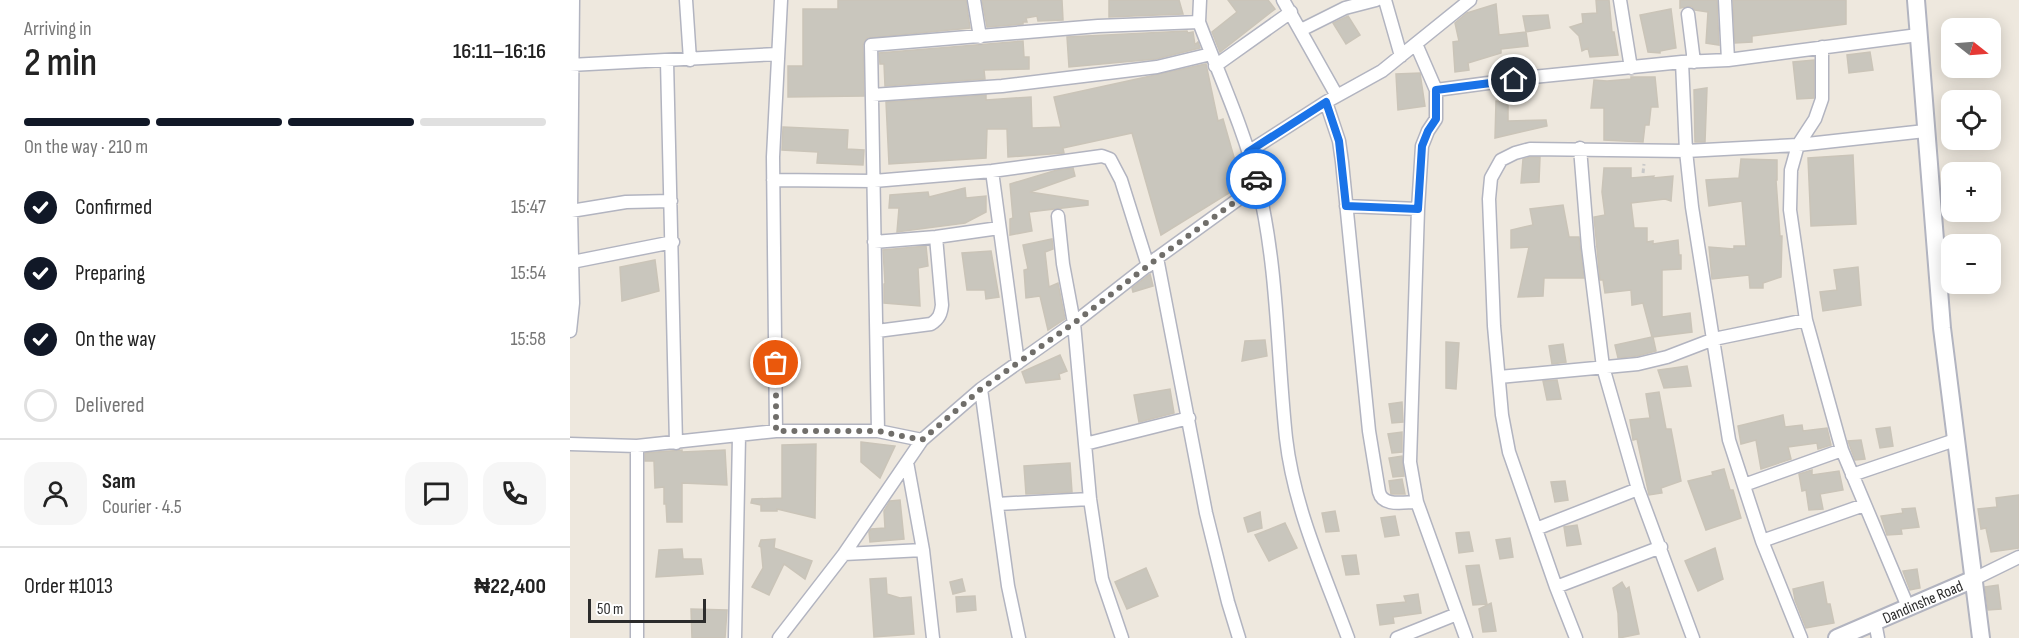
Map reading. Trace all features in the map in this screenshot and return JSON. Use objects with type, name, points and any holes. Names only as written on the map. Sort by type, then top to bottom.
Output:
[{"type":"street","points":[[570,331],[573,303],[571,210],[573,0]]},
{"type":"street","points":[[686,0],[690,60]]},
{"type":"street","points":[[776,431],[773,180],[781,0]]},
{"type":"street","points":[[974,0],[980,37]]},
{"type":"street","points":[[1200,0],[1199,22],[1248,152],[1258,185],[1274,272],[1287,439],[1298,500],[1348,638]]},
{"type":"street","points":[[1283,0],[1301,30],[1331,99],[1339,141],[1369,431],[1379,492],[1381,498],[1386,502],[1417,502]]},
{"type":"street","points":[[1301,30],[1345,8],[1376,0]]},
{"type":"street","points":[[1385,0],[1401,56]]},
{"type":"street","points":[[1620,0],[1631,68]]},
{"type":"street","points":[[1725,0],[1728,60]]},
{"type":"street","points":[[1916,0],[1942,328],[1981,638]]},
{"type":"street","points":[[1248,152],[1331,99],[1382,71],[1466,1]]},
{"type":"street","points":[[872,95],[1002,86],[1213,60],[1291,12]]},
{"type":"street","points":[[1688,14],[1686,151],[1692,207],[1730,440],[1762,541],[1801,638]]},
{"type":"street","points":[[878,431],[871,45],[1098,26],[1199,22]]},
{"type":"street","points":[[1436,90],[1533,77],[1728,60],[1918,35]]},
{"type":"street","points":[[1416,44],[1436,90],[1436,119],[1422,146],[1410,462],[1417,502],[1466,638]]},
{"type":"street","points":[[1822,47],[1822,99],[1815,119],[1798,145],[1791,170],[1790,210],[1806,320],[1842,450],[1908,608]]},
{"type":"street","points":[[572,65],[778,54]]},
{"type":"street","points":[[667,61],[676,443]]},
{"type":"street","points":[[1576,638],[1509,452],[1494,326],[1489,211],[1491,178],[1501,160],[1530,149],[1686,151],[1798,145],[1925,131]]},
{"type":"street","points":[[1580,148],[1588,247],[1603,366],[1638,489],[1693,638]]},
{"type":"street","points":[[773,180],[874,181],[992,171],[1102,156],[1110,159],[1121,180],[1153,262],[1189,418],[1206,513],[1239,638]]},
{"type":"street","points":[[992,171],[1018,363]]},
{"type":"street","points":[[779,638],[844,554],[922,440],[981,389],[1074,323],[1258,185]]},
{"type":"street","points":[[571,210],[626,202],[671,201]]},
{"type":"street","points":[[1346,206],[1418,209]]},
{"type":"street","points":[[1058,216],[1074,323],[1090,499],[1102,579],[1122,638]]},
{"type":"street","points":[[874,242],[936,237],[999,228]]},
{"type":"street","points":[[877,331],[931,324],[941,314],[936,237]]},
{"type":"street","points":[[572,262],[673,242]]},
{"type":"street","points":[[1499,378],[1638,363],[1667,357],[1714,339],[1806,320]]},
{"type":"street","points":[[981,389],[1008,586],[1019,638]]},
{"type":"street","points":[[1085,444],[1189,418]]},
{"type":"street","points":[[570,444],[637,446],[776,431],[878,431],[922,440]]},
{"type":"street","points":[[735,638],[739,436]]},
{"type":"street","points":[[1852,475],[1955,440]]},
{"type":"street","points":[[637,446],[637,638]]},
{"type":"street","points":[[1744,485],[1842,450]]},
{"type":"street","points":[[907,462],[922,550],[933,638]]},
{"type":"street","points":[[1536,529],[1638,489]]},
{"type":"street","points":[[997,504],[1090,499]]},
{"type":"street","points":[[1762,541],[1864,505]]},
{"type":"street","points":[[1556,587],[1661,547]]},
{"type":"street","points":[[844,554],[922,550]]},
{"type":"street","points":[[1974,579],[2019,557]]},
{"type":"street","name":"Dandinshe Road","points":[[1836,638],[1876,630],[1908,608],[1974,579]]},
{"type":"street","points":[[1397,638],[1456,614]]},
{"type":"path","points":[[1643,173],[1644,165]]},
{"type":"building","points":[[838,0],[966,0],[970,28],[867,38],[863,45],[864,96],[788,97],[788,66],[803,66],[803,9],[838,9]]},
{"type":"building","points":[[982,0],[1062,0],[1063,20],[1038,21],[1037,16],[1026,18],[1027,22],[1023,24],[987,27]]},
{"type":"building","points":[[1109,0],[1179,0],[1183,14],[1109,17]]},
{"type":"building","points":[[1228,0],[1268,0],[1275,9],[1220,52],[1212,32],[1237,12]]},
{"type":"building","points":[[1596,0],[1609,0],[1612,32],[1614,32],[1618,55],[1590,57],[1588,48],[1582,51],[1579,36],[1570,27],[1583,23],[1582,14],[1597,13]]},
{"type":"building","points":[[1680,0],[1717,0],[1719,45],[1706,43],[1708,12],[1695,10],[1691,6],[1680,8]]},
{"type":"building","points":[[1733,0],[1846,0],[1846,24],[1752,36],[1752,42],[1735,43]]},
{"type":"building","points":[[1496,4],[1499,35],[1526,32],[1528,46],[1501,49],[1501,53],[1468,63],[1469,70],[1455,72],[1453,42],[1459,41],[1455,23],[1467,13]]},
{"type":"building","points":[[1671,9],[1676,48],[1660,51],[1660,53],[1648,52],[1640,15]]},
{"type":"building","points":[[1548,15],[1550,28],[1526,32],[1523,16]]},
{"type":"building","points":[[1348,16],[1360,35],[1346,44],[1333,23]]},
{"type":"building","points":[[1187,31],[1188,33],[1193,32],[1195,45],[1198,42],[1200,48],[1156,59],[1069,67],[1067,37]]},
{"type":"building","points":[[1023,41],[1024,57],[1029,57],[1029,69],[984,70],[985,79],[885,86],[884,64],[880,64],[879,53]]},
{"type":"building","points":[[1870,52],[1873,70],[1849,73],[1847,55]]},
{"type":"building","points":[[1814,60],[1814,98],[1797,99],[1793,62]]},
{"type":"building","points":[[1206,64],[1218,121],[1223,119],[1242,185],[1161,235],[1132,133],[1063,148],[1064,153],[1008,157],[1007,129],[987,129],[986,158],[889,164],[886,102],[986,95],[986,100],[1031,97],[1032,128],[1061,127],[1054,97]]},
{"type":"building","points":[[1420,73],[1425,106],[1398,110],[1396,74]]},
{"type":"building","points":[[1631,77],[1655,77],[1658,107],[1651,107],[1649,125],[1645,125],[1643,142],[1604,140],[1604,108],[1591,108],[1594,80],[1607,81],[1631,79]]},
{"type":"building","points":[[1707,88],[1705,142],[1695,142],[1694,90]]},
{"type":"building","points":[[1496,101],[1508,102],[1508,121],[1546,120],[1547,126],[1495,138]]},
{"type":"building","points":[[783,127],[848,130],[847,149],[864,150],[863,165],[817,163],[818,152],[782,150]]},
{"type":"building","points":[[1853,155],[1856,224],[1811,226],[1808,158]]},
{"type":"building","points":[[1540,157],[1539,182],[1521,183],[1523,159]]},
{"type":"building","points":[[1741,159],[1777,160],[1776,180],[1780,236],[1782,236],[1781,277],[1763,283],[1763,288],[1750,288],[1749,275],[1712,279],[1709,247],[1734,249],[1734,246],[1746,246],[1742,201],[1709,206],[1706,180],[1739,178]]},
{"type":"building","points":[[1073,168],[1075,176],[1030,192],[1088,201],[1088,205],[1029,212],[1032,231],[1010,235],[1010,219],[1013,218],[1010,184],[1057,170]]},
{"type":"building","points":[[1604,168],[1631,168],[1631,178],[1673,176],[1671,201],[1665,199],[1631,203],[1634,228],[1647,228],[1647,242],[1653,241],[1653,244],[1678,240],[1681,269],[1662,270],[1662,317],[1690,313],[1692,332],[1653,337],[1656,351],[1637,356],[1618,358],[1615,345],[1652,337],[1643,303],[1632,305],[1631,290],[1605,293],[1603,280],[1600,280],[1594,217],[1605,215],[1602,192]]},
{"type":"building","points":[[965,188],[966,198],[986,196],[986,212],[965,223],[897,232],[899,208],[889,208],[890,195],[928,192],[929,197]]},
{"type":"building","points":[[1563,205],[1569,237],[1579,237],[1584,278],[1544,278],[1543,296],[1518,297],[1529,247],[1511,248],[1511,230],[1533,225],[1530,209]]},
{"type":"building","points":[[1052,239],[1053,249],[1045,252],[1049,287],[1058,283],[1065,319],[1048,330],[1040,296],[1026,298],[1024,270],[1028,269],[1023,245]]},
{"type":"building","points":[[926,246],[928,266],[918,268],[920,306],[884,303],[883,250]]},
{"type":"building","points":[[991,251],[999,297],[986,299],[985,290],[967,290],[962,253]]},
{"type":"building","points":[[655,260],[659,291],[622,301],[620,267]]},
{"type":"building","points":[[1858,267],[1861,305],[1823,311],[1820,292],[1837,290],[1834,270]]},
{"type":"building","points":[[1150,274],[1153,286],[1133,292],[1132,288]]},
{"type":"building","points":[[1265,340],[1267,356],[1242,361],[1245,341]]},
{"type":"building","points":[[1446,342],[1459,343],[1456,389],[1446,388]]},
{"type":"building","points":[[1563,344],[1566,362],[1552,364],[1549,346]]},
{"type":"building","points":[[1060,355],[1067,371],[1059,374],[1060,379],[1026,383],[1022,372]]},
{"type":"building","points":[[1687,366],[1691,386],[1664,388],[1658,370]]},
{"type":"building","points":[[1557,380],[1561,399],[1547,400],[1543,381]]},
{"type":"building","points":[[1170,389],[1174,413],[1139,422],[1134,395]]},
{"type":"building","points":[[1659,392],[1666,429],[1671,429],[1681,481],[1661,488],[1662,493],[1649,495],[1637,439],[1633,440],[1630,420],[1650,418],[1646,394]]},
{"type":"building","points":[[1402,402],[1403,422],[1392,423],[1389,404]]},
{"type":"building","points":[[1783,415],[1785,427],[1802,425],[1803,431],[1827,428],[1831,445],[1818,449],[1817,443],[1788,447],[1791,459],[1761,469],[1756,440],[1741,444],[1738,426]]},
{"type":"building","points":[[1890,427],[1893,446],[1880,448],[1876,429]]},
{"type":"building","points":[[1402,432],[1402,452],[1392,453],[1388,434]]},
{"type":"building","points":[[1861,440],[1865,459],[1855,460],[1848,441]]},
{"type":"building","points":[[861,442],[895,446],[880,478],[861,462]]},
{"type":"building","points":[[816,444],[815,518],[777,509],[777,511],[761,511],[761,505],[751,503],[752,499],[782,498],[782,445]]},
{"type":"building","points":[[682,450],[682,452],[725,450],[727,485],[682,483],[682,522],[667,522],[664,487],[655,488],[654,461],[645,461],[645,453]]},
{"type":"building","points":[[1402,456],[1404,476],[1393,477],[1389,458]]},
{"type":"building","points":[[1070,463],[1072,492],[1026,494],[1024,466]]},
{"type":"building","points":[[1724,469],[1741,518],[1706,530],[1688,481],[1713,475],[1712,472]]},
{"type":"building","points":[[1812,470],[1812,475],[1839,471],[1843,490],[1820,494],[1823,509],[1809,510],[1806,490],[1802,491],[1799,474]]},
{"type":"building","points":[[1402,479],[1405,494],[1391,494],[1389,481]]},
{"type":"building","points":[[1565,481],[1568,500],[1555,502],[1551,482]]},
{"type":"building","points":[[2019,495],[2019,548],[1991,552],[1986,528],[1981,529],[1978,509],[1997,507],[1996,498]]},
{"type":"building","points":[[900,500],[904,539],[870,542],[871,529],[885,528],[884,511],[890,501]]},
{"type":"building","points":[[1915,508],[1919,527],[1901,529],[1902,534],[1887,535],[1881,516],[1903,513],[1902,509]]},
{"type":"building","points":[[1335,511],[1339,531],[1326,532],[1322,513]]},
{"type":"building","points":[[1260,512],[1262,528],[1248,532],[1244,518]]},
{"type":"building","points":[[1395,516],[1399,535],[1385,537],[1381,518]]},
{"type":"building","points":[[1285,523],[1297,548],[1269,561],[1255,535]]},
{"type":"building","points":[[1577,525],[1581,544],[1567,546],[1564,527]]},
{"type":"building","points":[[1469,532],[1473,551],[1459,553],[1456,533]]},
{"type":"building","points":[[1510,538],[1513,557],[1500,559],[1496,540]]},
{"type":"building","points":[[775,539],[774,548],[812,561],[805,579],[784,564],[769,595],[752,587],[763,568],[759,546],[761,540]]},
{"type":"building","points":[[1715,548],[1723,579],[1698,591],[1685,561]]},
{"type":"building","points":[[682,549],[683,559],[701,559],[703,574],[656,577],[659,550]]},
{"type":"building","points":[[1356,555],[1359,574],[1346,575],[1342,556]]},
{"type":"building","points":[[1479,565],[1487,604],[1473,605],[1466,566]]},
{"type":"building","points":[[1146,568],[1158,596],[1127,609],[1115,582]]},
{"type":"building","points":[[1917,569],[1920,588],[1910,590],[1903,571]]},
{"type":"building","points":[[886,578],[887,594],[900,598],[911,597],[914,634],[874,637],[870,579]]},
{"type":"building","points":[[962,579],[965,591],[953,594],[950,582]]},
{"type":"building","points":[[1622,582],[1626,589],[1629,587],[1639,634],[1619,638],[1618,613],[1613,588]]},
{"type":"building","points":[[1823,582],[1827,604],[1830,604],[1834,623],[1806,628],[1793,589]]},
{"type":"building","points":[[1998,585],[2001,609],[1988,610],[1985,587]]},
{"type":"building","points":[[1418,594],[1421,613],[1393,617],[1394,623],[1380,625],[1377,605],[1406,602],[1404,596]]},
{"type":"building","points":[[975,596],[976,610],[957,612],[956,597]]},
{"type":"building","points":[[1491,603],[1496,631],[1483,632],[1479,609]]},
{"type":"building","points":[[691,609],[727,610],[725,638],[692,638]]},
{"type":"way so far","points":[[776,363],[776,431],[878,431],[922,440],[981,389],[1074,323],[1258,185],[1256,179]]},
{"type":"route","points":[[1256,179],[1248,152],[1326,102],[1339,141],[1346,206],[1418,209],[1422,146],[1436,119],[1436,90],[1514,80]]}]
